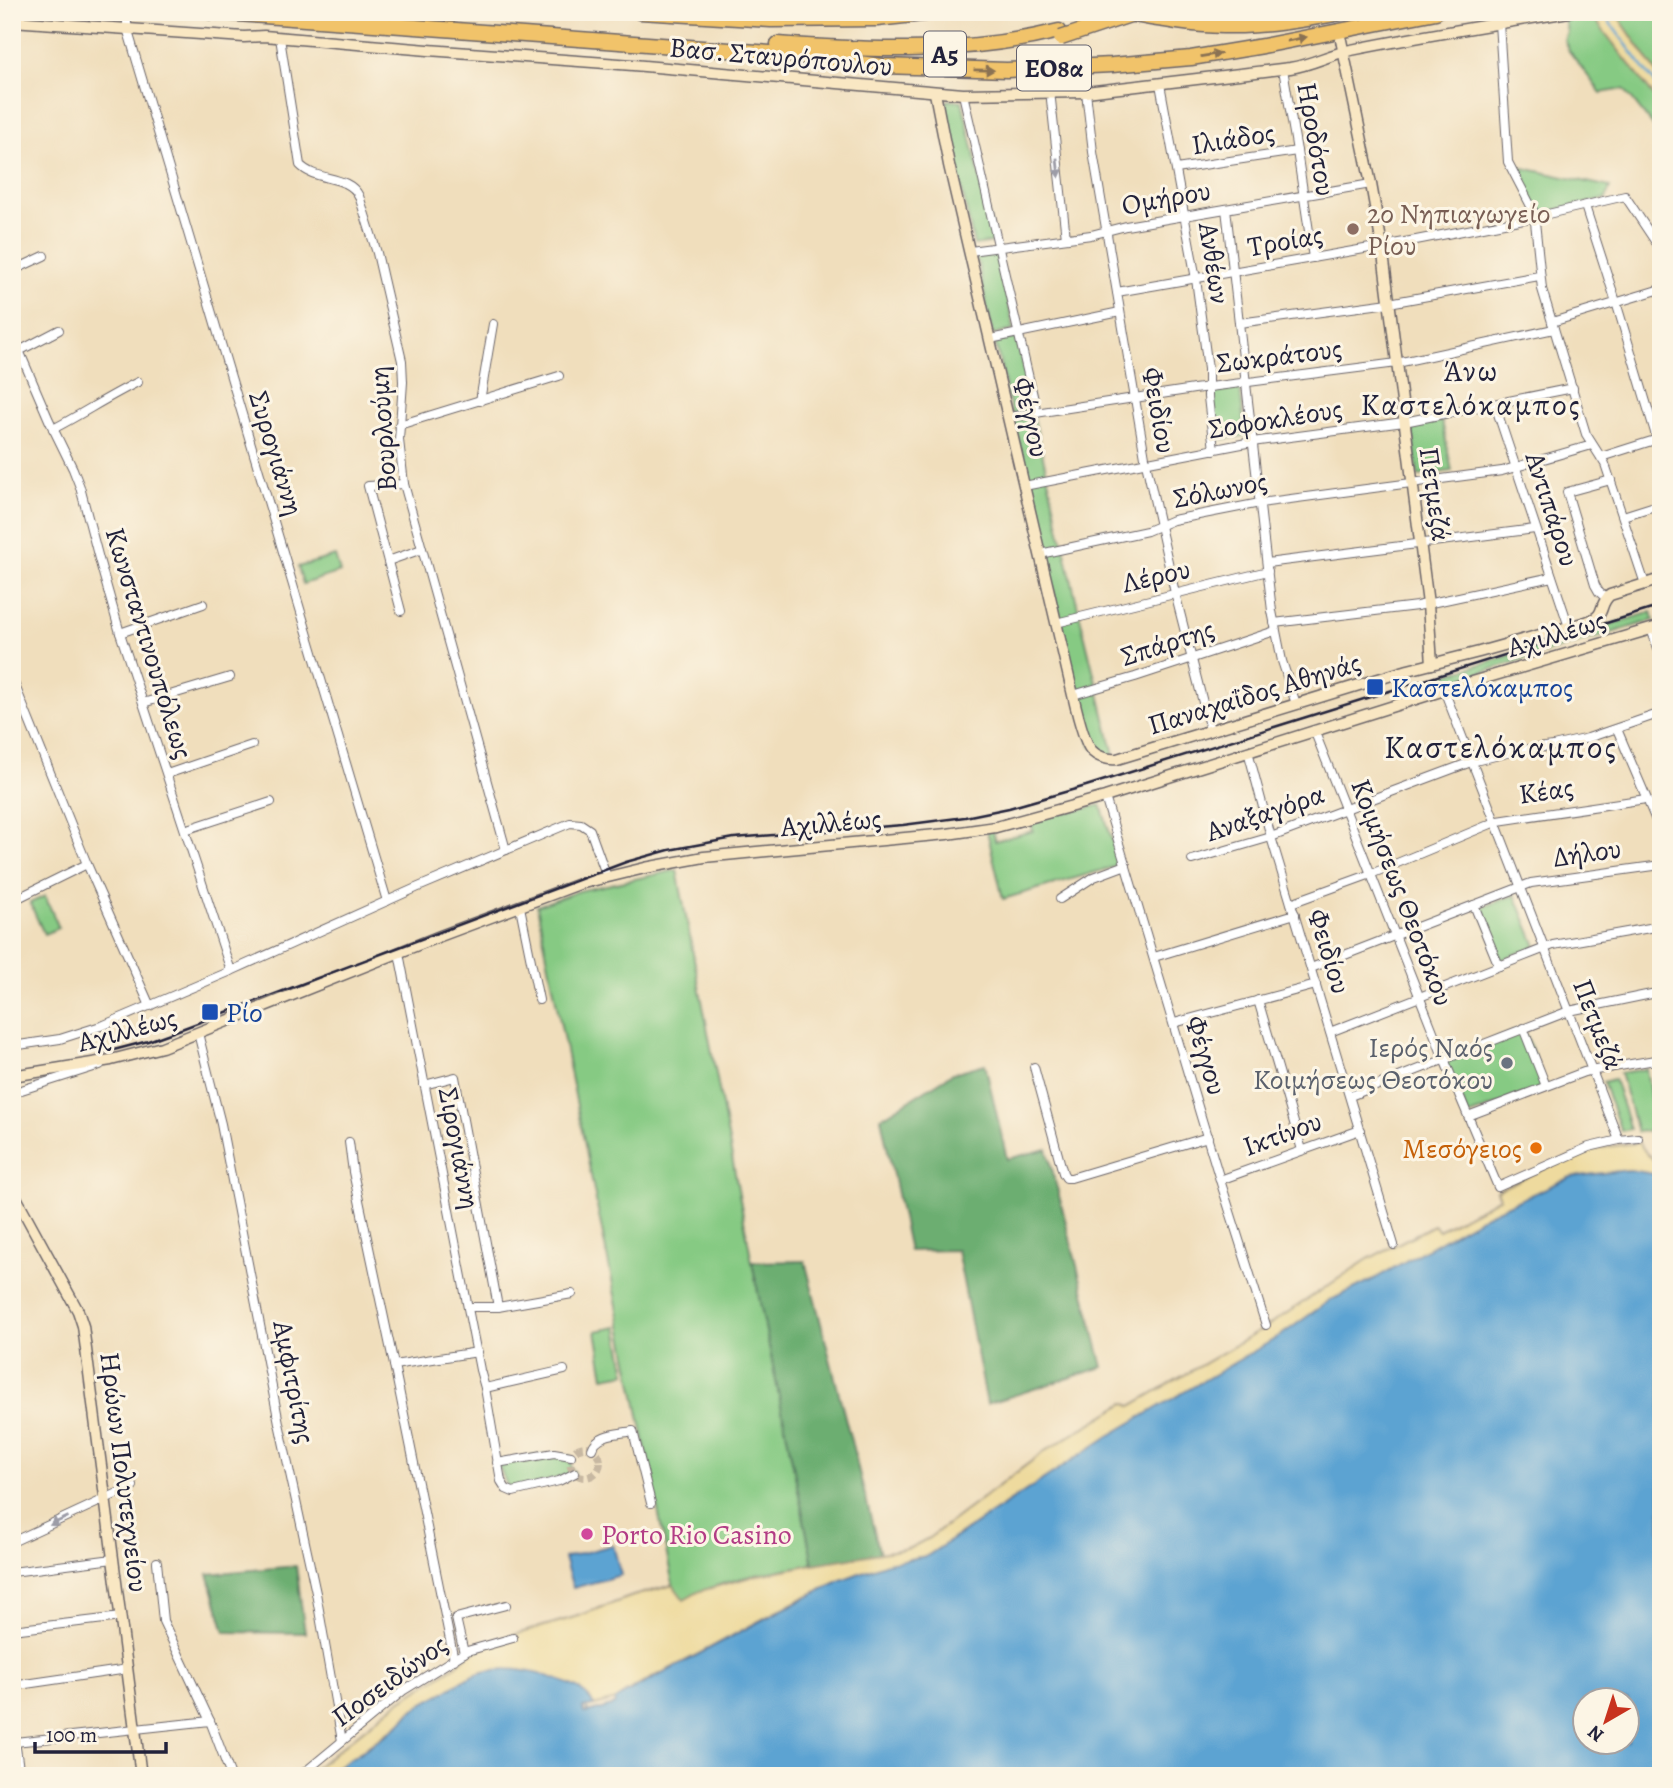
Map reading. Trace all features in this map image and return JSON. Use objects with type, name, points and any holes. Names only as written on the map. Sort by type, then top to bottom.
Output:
[{"type":"highway","name":"Α5","points":[[210,12],[784,54],[828,52],[873,55],[954,54],[1036,44],[1117,12]]},
{"type":"highway","name":"Α5","points":[[327,12],[818,47],[894,49],[953,48],[1060,35],[1139,12]]},
{"type":"highway","points":[[640,12],[771,20],[877,19],[941,12]]},
{"type":"highway","name":"ΕΟ8α","points":[[1117,12],[1225,26],[1284,23],[1346,12]]},
{"type":"highway","name":"ΕΟ8α","points":[[784,54],[883,66],[1007,70],[1080,67],[1191,58],[1336,36],[1436,12]]},
{"type":"street","name":"Βασ. Σταυρόπουλου","points":[[12,21],[127,22],[222,36],[633,65],[963,94],[1086,92],[1283,69],[1306,65],[1343,52],[1569,12]]},
{"type":"street","name":"Συρογιάννη","points":[[127,22],[387,901]]},
{"type":"street","points":[[1499,23],[1507,158],[1535,217],[1539,276],[1586,434],[1601,457],[1611,480],[1645,584]]},
{"type":"street","name":"Πετμεζά","points":[[1336,36],[1343,52],[1382,246],[1397,363],[1401,423],[1420,543],[1433,664]]},
{"type":"street","name":"Βουρλούμη","points":[[280,38],[300,165],[307,171],[353,187],[362,204],[377,253],[402,361],[400,425],[404,484],[506,850]]},
{"type":"street","name":"Ηροδότου","points":[[1283,69],[1313,258]]},
{"type":"street","name":"Ανθέων","points":[[1160,84],[1196,279],[1208,369],[1214,450]]},
{"type":"street","name":"Φειδίου","points":[[1086,92],[1093,152],[1146,463],[1175,593],[1210,730]]},
{"type":"street","name":"Φέγγου","points":[[935,93],[1073,695],[1091,750]]},
{"type":"street","points":[[963,94],[1037,413]]},
{"type":"street","points":[[1051,100],[1066,238]]},
{"type":"street","name":"Ιλιάδος","points":[[1176,169],[1297,150]]},
{"type":"street","name":"Ομήρου","points":[[970,251],[1066,238],[1371,184]]},
{"type":"street","name":"Τροίας","points":[[1117,292],[1382,246],[1535,217],[1625,196],[1661,250]]},
{"type":"street","points":[[1584,206],[1659,439],[1601,457]]},
{"type":"street","points":[[1226,209],[1275,627],[1285,672],[1296,704]]},
{"type":"street","points":[[12,271],[44,256]]},
{"type":"street","points":[[1239,323],[1389,303],[1539,276]]},
{"type":"street","name":"Σωκράτους","points":[[1009,418],[1208,387],[1397,363],[1553,325],[1661,289]]},
{"type":"street","points":[[990,340],[1120,312]]},
{"type":"street","points":[[480,401],[493,324]]},
{"type":"street","points":[[19,351],[60,330]]},
{"type":"street","name":"Κωνσταντινουπόλεως","points":[[12,334],[80,487],[120,633],[231,971]]},
{"type":"street","points":[[400,425],[559,376]]},
{"type":"street","points":[[53,429],[138,382]]},
{"type":"street","name":"Σοφοκλέους","points":[[1024,486],[1252,442],[1401,423],[1573,388]]},
{"type":"street","name":"Αντιπάρου","points":[[1495,405],[1569,627]]},
{"type":"street","name":"Σόλωνος","points":[[1040,554],[1147,531],[1172,520],[1260,503],[1470,476],[1515,468],[1592,446]]},
{"type":"street","points":[[1606,598],[1595,585],[1567,492],[1611,480]]},
{"type":"street","points":[[401,611],[368,486],[404,484]]},
{"type":"street","points":[[1623,516],[1661,504]]},
{"type":"street","points":[[1420,543],[1535,529]]},
{"type":"street","name":"Λέρου","points":[[1056,623],[1267,567],[1420,543]]},
{"type":"street","points":[[388,561],[422,549]]},
{"type":"street","name":"Σπάρτης","points":[[1073,695],[1192,658],[1275,627],[1428,604],[1552,577]]},
{"type":"street","name":"Αχιλλέως","points":[[1606,598],[1661,579]]},
{"type":"street","name":"Παναχαΐδος Αθηνάς","points":[[1091,750],[1103,757],[1114,759],[1433,664],[1569,627],[1596,618],[1602,611],[1606,598]]},
{"type":"street","points":[[120,633],[203,604]]},
{"type":"street","points":[[1656,627],[1661,656]]},
{"type":"street","name":"Αχιλλέως","points":[[12,1076],[146,1052],[579,884],[705,856],[976,831],[1105,797],[1314,730],[1656,627]]},
{"type":"street","points":[[143,703],[230,677]]},
{"type":"street","points":[[12,678],[87,864],[150,1006]]},
{"type":"street","name":"Πετμεζά","points":[[1444,690],[1619,1140]]},
{"type":"street","name":"Αναξαγόρα","points":[[1192,860],[1271,837],[1471,762],[1569,742],[1661,713]]},
{"type":"street","points":[[1617,729],[1661,832]]},
{"type":"street","name":"Κοιμήσεως Θεοτόκου","points":[[1314,730],[1497,1187],[1589,1147],[1619,1140]]},
{"type":"street","points":[[167,774],[252,745]]},
{"type":"street","name":"Φειδίου","points":[[1248,751],[1271,837],[1394,1245]]},
{"type":"street","name":"Φέγγου","points":[[1105,797],[1266,1325]]},
{"type":"street","name":"Κέας","points":[[1291,903],[1371,874],[1494,822],[1646,799]]},
{"type":"street","points":[[186,830],[271,802]]},
{"type":"street","points":[[12,1046],[73,1035],[104,1025],[566,825],[578,822],[590,830],[607,877]]},
{"type":"street","points":[[12,901],[87,864]]},
{"type":"street","points":[[1060,899],[1094,877],[1126,865]]},
{"type":"street","name":"Δήλου","points":[[1311,968],[1531,883],[1661,865]]},
{"type":"street","points":[[1474,905],[1499,966]]},
{"type":"street","points":[[520,907],[539,1000]]},
{"type":"street","points":[[1154,957],[1295,914]]},
{"type":"street","points":[[1331,1032],[1545,948],[1661,926]]},
{"type":"street","name":"Σιρογιάννη","points":[[399,953],[501,1481],[510,1492],[559,1481],[575,1473]]},
{"type":"street","points":[[1174,1023],[1316,985]]},
{"type":"street","points":[[1350,1096],[1569,1010],[1661,992]]},
{"type":"street","points":[[1258,1000],[1302,1150]]},
{"type":"street","points":[[1523,1028],[1546,1086]]},
{"type":"street","name":"Αμφιτρίτης","points":[[198,1033],[221,1124],[279,1423],[316,1593],[342,1741]]},
{"type":"street","points":[[1468,1116],[1592,1070],[1661,1059]]},
{"type":"street","points":[[12,1093],[97,1067],[104,1060]]},
{"type":"street","points":[[1034,1067],[1066,1178],[1208,1137]]},
{"type":"street","points":[[425,1084],[455,1077],[498,1307]]},
{"type":"street","name":"Ικτίνου","points":[[1220,1180],[1360,1130]]},
{"type":"street","points":[[1619,1140],[1638,1138]]},
{"type":"street","points":[[349,1142],[454,1660]]},
{"type":"street","name":"Ηρώων Πολυτεχνείου","points":[[12,1190],[83,1326],[141,1776]]},
{"type":"street","points":[[468,1307],[498,1307],[572,1294]]},
{"type":"street","points":[[394,1365],[478,1352]]},
{"type":"street","points":[[485,1388],[564,1370]]},
{"type":"street","points":[[592,1449],[600,1437],[633,1431],[651,1503]]},
{"type":"street","points":[[497,1463],[554,1453],[571,1457]]},
{"type":"street","points":[[12,1542],[133,1486]]},
{"type":"street","points":[[12,1572],[113,1559]]},
{"type":"street","points":[[157,1562],[163,1621],[210,1721],[231,1776]]},
{"type":"street","points":[[464,1653],[456,1618],[506,1605]]},
{"type":"street","points":[[12,1630],[121,1617]]},
{"type":"street","name":"Ποσειδώνος","points":[[300,1776],[404,1690],[464,1653],[513,1638]]},
{"type":"street","points":[[12,1686],[128,1669]]},
{"type":"street","points":[[12,1719],[17,1770]]},
{"type":"street","points":[[16,1742],[210,1721]]},
{"type":"green space","points":[[1661,12],[1661,79],[1617,15]]},
{"type":"green space","points":[[1593,17],[1661,105],[1661,136],[1624,89],[1601,93],[1569,51],[1564,40],[1567,31],[1564,19]]},
{"type":"green space","points":[[948,100],[962,101],[995,242],[974,245],[944,108]]},
{"type":"green space","points":[[1519,167],[1610,187],[1606,199],[1541,213],[1529,194]]},
{"type":"green space","points":[[998,252],[1014,330],[993,335],[976,255]]},
{"type":"green space","points":[[1016,337],[1034,410],[1012,414],[995,342]]},
{"type":"green space","points":[[1240,388],[1245,436],[1217,440],[1211,392]]},
{"type":"green space","points":[[1034,418],[1114,755],[1108,756],[1092,747],[1083,719],[1014,421]]},
{"type":"green space","points":[[1442,421],[1452,471],[1418,476],[1412,427]]},
{"type":"green space","points":[[335,556],[340,572],[303,584],[298,567]]},
{"type":"green space","points":[[1652,612],[1654,620],[1439,685],[1436,678]]},
{"type":"green space","points":[[1101,805],[1120,865],[1003,899],[987,831],[993,830],[995,841],[1033,831],[1031,820]]},
{"type":"green space","points":[[677,870],[813,1564],[730,1581],[683,1601],[673,1585],[537,906],[579,891]]},
{"type":"green space","points":[[1515,895],[1536,946],[1501,960],[1480,908]]},
{"type":"green space","points":[[45,896],[59,928],[44,934],[30,903]]},
{"type":"green space","points":[[1523,1028],[1546,1086],[1468,1116],[1444,1059]]},
{"type":"green space","points":[[985,1064],[1007,1159],[1047,1149],[1103,1367],[987,1404],[957,1250],[909,1251],[881,1118],[953,1073]]},
{"type":"green space","points":[[1646,1069],[1656,1130],[1637,1132],[1620,1073]]},
{"type":"green space","points":[[1614,1079],[1630,1129],[1621,1131],[1603,1082]]},
{"type":"green space","points":[[805,1261],[880,1554],[813,1564],[752,1262]]},
{"type":"green space","points":[[617,1327],[626,1373],[604,1377],[596,1331]]},
{"type":"green space","points":[[533,1455],[571,1456],[571,1467],[575,1473],[510,1492],[497,1463]]},
{"type":"green space","points":[[296,1566],[305,1633],[225,1632],[208,1574]]},
{"type":"sand","points":[[1617,15],[1661,79],[1661,105],[1593,17]]},
{"type":"sand","points":[[1639,1143],[1654,1160],[1661,1160],[1661,1181],[1660,1175],[1629,1170],[1571,1177],[1488,1214],[1376,1278],[1329,1301],[1280,1336],[1109,1436],[927,1556],[868,1570],[812,1593],[647,1680],[615,1700],[594,1706],[589,1697],[574,1687],[543,1675],[518,1670],[482,1672],[411,1711],[402,1722],[350,1759],[321,1776],[310,1776],[310,1772],[397,1703],[457,1665],[468,1655],[503,1638],[673,1585],[684,1600],[700,1591],[754,1576],[910,1548],[929,1538],[1045,1451],[1125,1403],[1131,1406],[1263,1329],[1368,1259],[1434,1225],[1439,1230],[1500,1198],[1497,1190],[1549,1166],[1601,1148]]},
{"type":"water","points":[[1629,1170],[1660,1175],[1661,1776],[321,1776],[382,1737],[420,1706],[461,1681],[482,1672],[514,1670],[561,1681],[578,1688],[591,1700],[594,1706],[583,1708],[584,1713],[587,1713],[587,1709],[588,1713],[615,1705],[615,1700],[621,1696],[841,1580],[887,1563],[927,1556],[1109,1436],[1280,1336],[1329,1301],[1376,1278],[1488,1214],[1571,1177]]},
{"type":"water","points":[[613,1545],[621,1575],[573,1588],[564,1558]]},
{"type":"waterway","points":[[1602,12],[1661,91]]},
{"type":"tunnel","points":[[585,1447],[596,1451],[600,1462],[596,1473],[585,1477],[574,1473],[570,1462],[574,1451],[585,1447]]},
{"type":"railway","points":[[106,1052],[184,1028],[626,862],[669,850],[734,838],[903,825],[1009,808],[1661,606]]},
{"type":"place","name":"2ο Νηπιαγωγείο Ρίου","points":[[1353,229]]},
{"type":"place","name":"Καστελόκαμπος","points":[[1375,687]]},
{"type":"place","name":"Ρίο","points":[[210,1012]]},
{"type":"place","name":"Ιερός Ναός Κοιμήσεως Θεοτόκου","points":[[1507,1063]]},
{"type":"place","name":"Μεσόγειος","points":[[1536,1148]]},
{"type":"place","name":"Porto Rio Casino","points":[[587,1534]]},
{"type":"district","name":"Άνω Καστελόκαμπος","points":[[1471,388]]},
{"type":"district","name":"Καστελόκαμπος","points":[[1501,747]]}]
